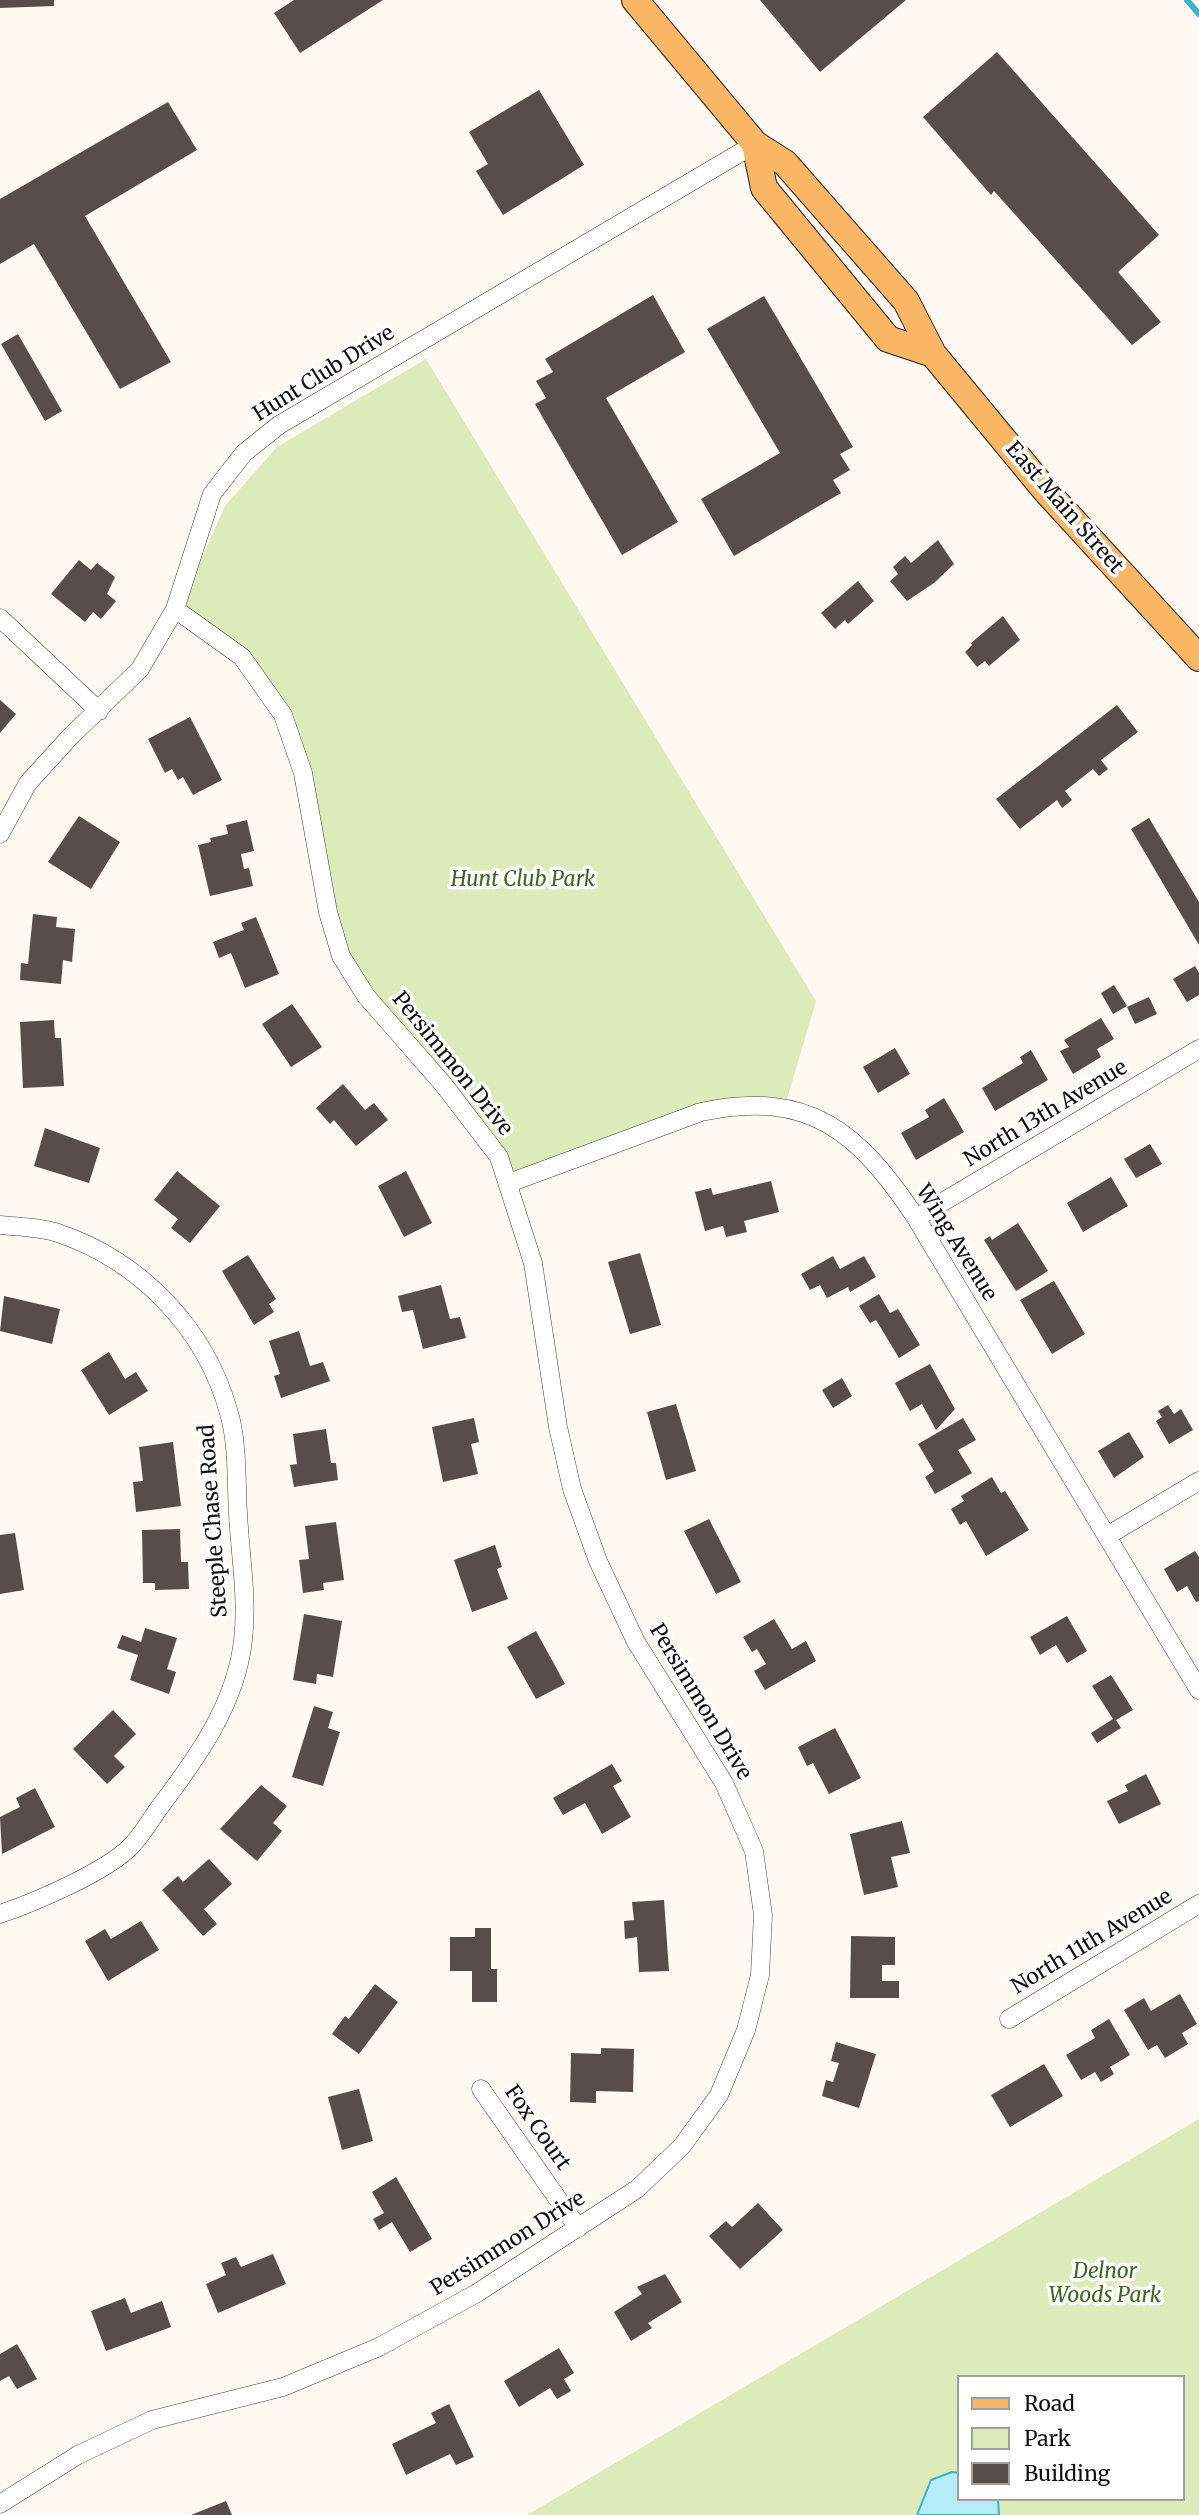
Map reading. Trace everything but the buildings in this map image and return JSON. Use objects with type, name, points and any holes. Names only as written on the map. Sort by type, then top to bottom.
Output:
[{"type":"main road","name":"East Main Street","points":[[635,0],[755,144],[785,163],[905,302],[933,354],[1046,491],[1199,658]]},
{"type":"main road","name":"East Main Street","points":[[755,144],[764,188],[888,340],[933,354]]},
{"type":"street","name":"Hunt Club Drive","points":[[0,834],[28,783],[69,738],[140,669],[175,609],[212,494],[244,453],[269,433],[755,144]]},
{"type":"street","name":"Persimmon Drive","points":[[0,2504],[78,2455],[152,2420],[283,2387],[379,2347],[477,2292],[578,2228],[646,2180],[682,2146],[719,2095],[746,2030],[760,1975],[763,1915],[754,1851],[724,1783],[636,1642],[598,1562],[572,1489],[558,1427],[533,1263],[499,1157],[443,1084],[366,996],[341,956],[328,912],[303,773],[283,715],[242,657],[175,609]]},
{"type":"street","points":[[0,618],[99,711]]},
{"type":"street","name":"North 13th Avenue","points":[[916,1218],[1199,1049]]},
{"type":"street","name":"Wing Avenue","points":[[509,1183],[701,1112],[732,1105],[766,1104],[834,1125],[859,1146],[891,1182],[916,1218],[1199,1690]]},
{"type":"street","name":"Steeple Chase Road","points":[[0,1225],[55,1232],[94,1249],[130,1270],[160,1295],[189,1327],[212,1367],[230,1415],[245,1598],[243,1642],[230,1688],[212,1734],[130,1848],[70,1885],[0,1914]]},
{"type":"street","points":[[1107,1536],[1199,1480]]},
{"type":"street","name":"North 11th Avenue","points":[[1009,2019],[1199,1904]]},
{"type":"street","name":"Fox Court","points":[[481,2088],[578,2228]]},
{"type":"green space","name":"Hunt Club Park","points":[[426,359],[816,1001],[787,1099],[743,1096],[517,1174],[499,1157],[376,998],[346,951],[269,685],[181,606],[225,506],[277,447]]},
{"type":"green space","name":"Delnor Woods Park","points":[[1199,2119],[1199,2515],[526,2515],[539,2508]]},
{"type":"water","points":[[952,2472],[958,2473],[958,2501],[998,2501],[999,2515],[917,2515],[931,2480]]},
{"type":"waterway","points":[[1187,0],[1199,14]]}]
